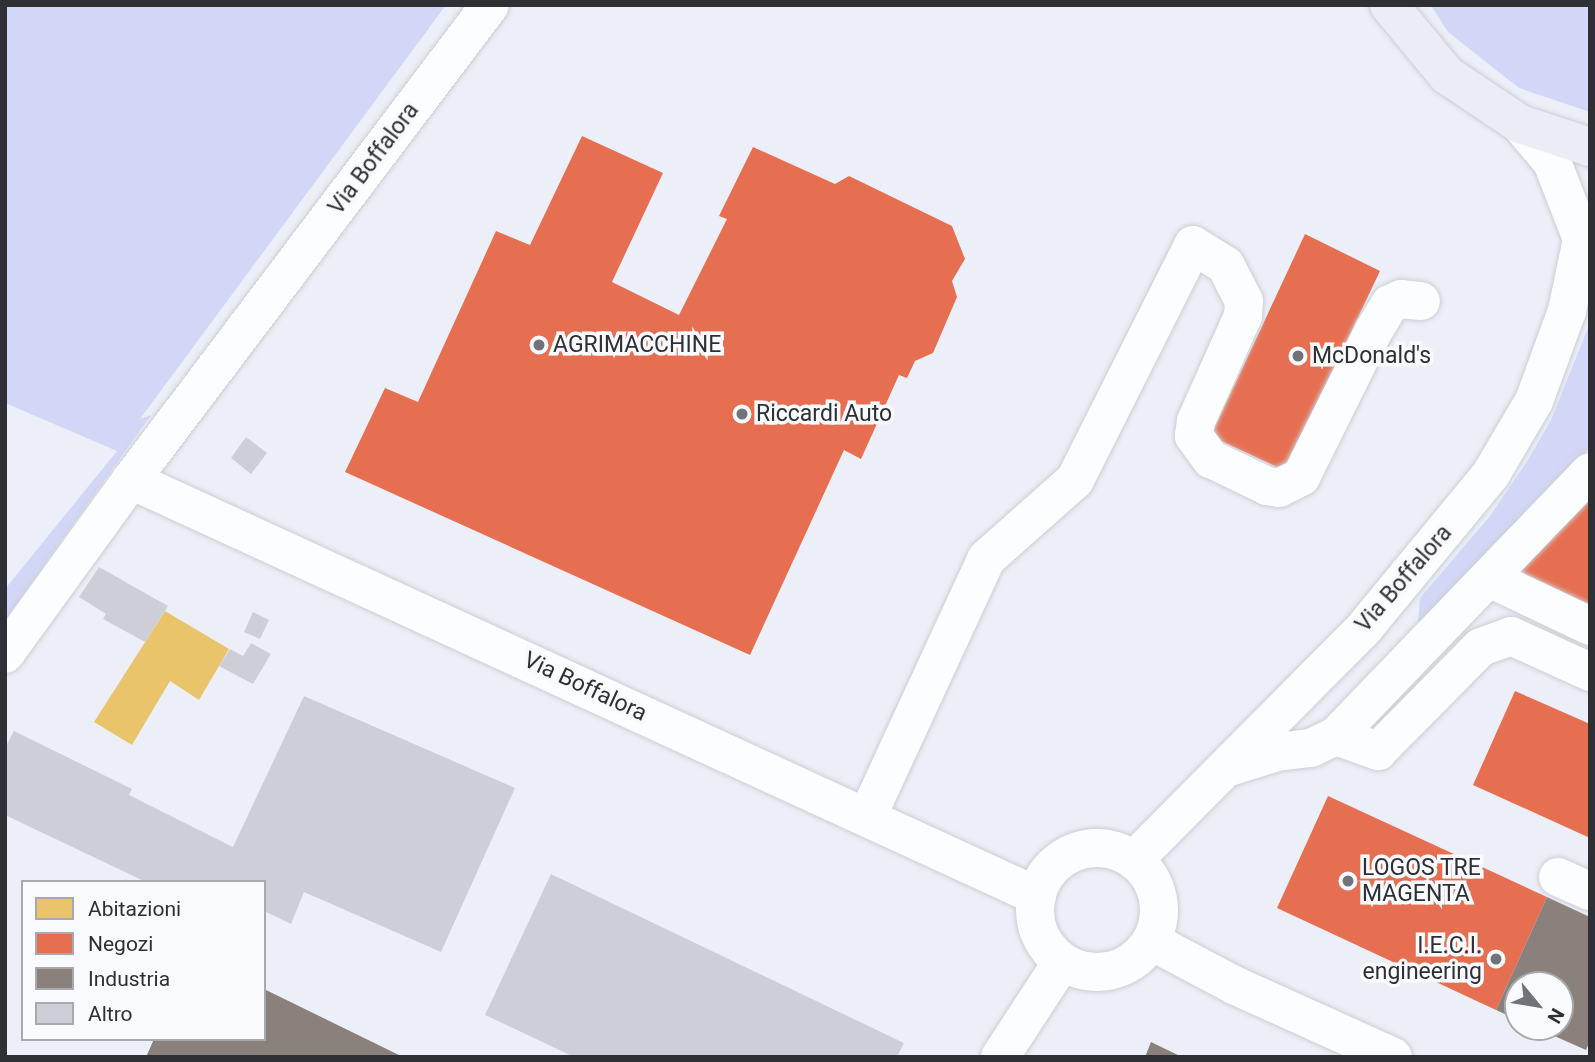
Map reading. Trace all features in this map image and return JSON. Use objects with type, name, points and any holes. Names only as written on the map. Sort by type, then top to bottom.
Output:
[{"type":"main road","points":[[1389,6],[1447,75],[1520,124],[1590,147]]},
{"type":"street","name":"Via Boffalora","points":[[5,654],[131,480],[490,5]]},
{"type":"street","name":"Via Boffalora","points":[[1135,860],[1365,627],[1492,474],[1534,401],[1567,312],[1586,234],[1552,162],[1520,124]]},
{"type":"street","points":[[867,817],[986,559],[1075,480],[1193,245],[1226,266],[1244,301],[1243,316],[1196,421],[1194,436],[1211,459],[1267,486],[1279,488],[1301,477],[1373,332],[1391,304],[1401,299],[1421,301]]},
{"type":"street","points":[[1227,767],[1246,764],[1277,752],[1311,748],[1336,736],[1590,472]]},
{"type":"street","name":"Via Boffalora","points":[[131,480],[1037,896]]},
{"type":"street","points":[[1489,578],[1590,626]]},
{"type":"street","points":[[1336,736],[1378,751],[1481,647],[1511,636],[1590,672]]},
{"type":"street","points":[[1112,850],[1135,860],[1151,880],[1159,904],[1157,929],[1152,941],[1127,964],[1106,972],[1083,971],[1062,962],[1047,947],[1038,928],[1037,896],[1046,874],[1076,852],[1112,850]]},
{"type":"street","points":[[1152,941],[1236,986],[1392,1057]]},
{"type":"street","points":[[1000,1057],[1062,962]]},
{"type":"shaded area","points":[[5,5],[446,5],[140,419],[151,415],[5,620],[5,589],[117,451],[5,403]]},
{"type":"shaded area","points":[[1431,5],[1590,5],[1590,112],[1519,88],[1448,32]]},
{"type":"shaded area","points":[[1590,323],[1590,445],[1582,459],[1426,628],[1418,622],[1420,598],[1490,516],[1526,463],[1551,420]]},
{"type":"building: Abitazioni","points":[[165,611],[229,649],[199,700],[170,681],[132,745],[94,722]]},
{"type":"building: Negozi","name":"Riccardi Auto","points":[[582,136],[663,173],[612,282],[679,315],[727,219],[719,216],[753,147],[835,184],[849,176],[952,226],[965,259],[952,281],[957,297],[933,353],[915,361],[907,378],[899,375],[861,459],[844,450],[750,655],[345,472],[385,388],[418,402],[496,231],[530,245]]},
{"type":"building: Negozi","points":[[1305,234],[1380,271],[1289,463],[1277,467],[1217,439],[1213,431]]},
{"type":"building: Negozi","points":[[1590,494],[1590,608],[1517,573]]},
{"type":"building: Negozi","points":[[1515,691],[1590,724],[1590,838],[1473,785]]},
{"type":"building: Negozi","points":[[1328,796],[1547,897],[1514,971],[1504,971],[1504,992],[1496,1010],[1277,908]]},
{"type":"building: Industria","points":[[1547,897],[1590,917],[1590,1041],[1586,1050],[1566,1041],[1574,1041],[1574,971],[1514,971]]},
{"type":"building: Industria","points":[[266,990],[403,1057],[146,1057],[153,1041],[266,1041]]},
{"type":"building: Industria","points":[[1504,992],[1504,1014],[1496,1010]]},
{"type":"building: Industria","points":[[1151,1042],[1182,1057],[1145,1057]]},
{"type":"building: Altro","points":[[246,437],[267,453],[251,474],[231,458]]},
{"type":"building: Altro","points":[[99,567],[168,606],[145,642],[103,619],[106,614],[79,597]]},
{"type":"building: Altro","points":[[253,612],[269,620],[260,639],[244,632]]},
{"type":"building: Altro","points":[[251,643],[271,654],[253,684],[219,666],[230,649],[243,656]]},
{"type":"building: Altro","points":[[304,696],[515,788],[441,952],[304,892],[291,924],[266,912],[266,880],[142,880],[5,815],[5,748],[14,731],[132,789],[129,795],[233,847]]},
{"type":"building: Altro","points":[[551,874],[904,1043],[897,1057],[574,1057],[485,1015]]},
{"type":"place","name":"AGRIMACCHINE","points":[[539,345]]},
{"type":"place","name":"McDonald's","points":[[1298,356]]},
{"type":"place","name":"Riccardi Auto","points":[[742,414]]},
{"type":"place","name":"LOGOS TRE MAGENTA","points":[[1348,881]]},
{"type":"place","name":"I.E.C.I. engineering","points":[[1496,959]]}]
